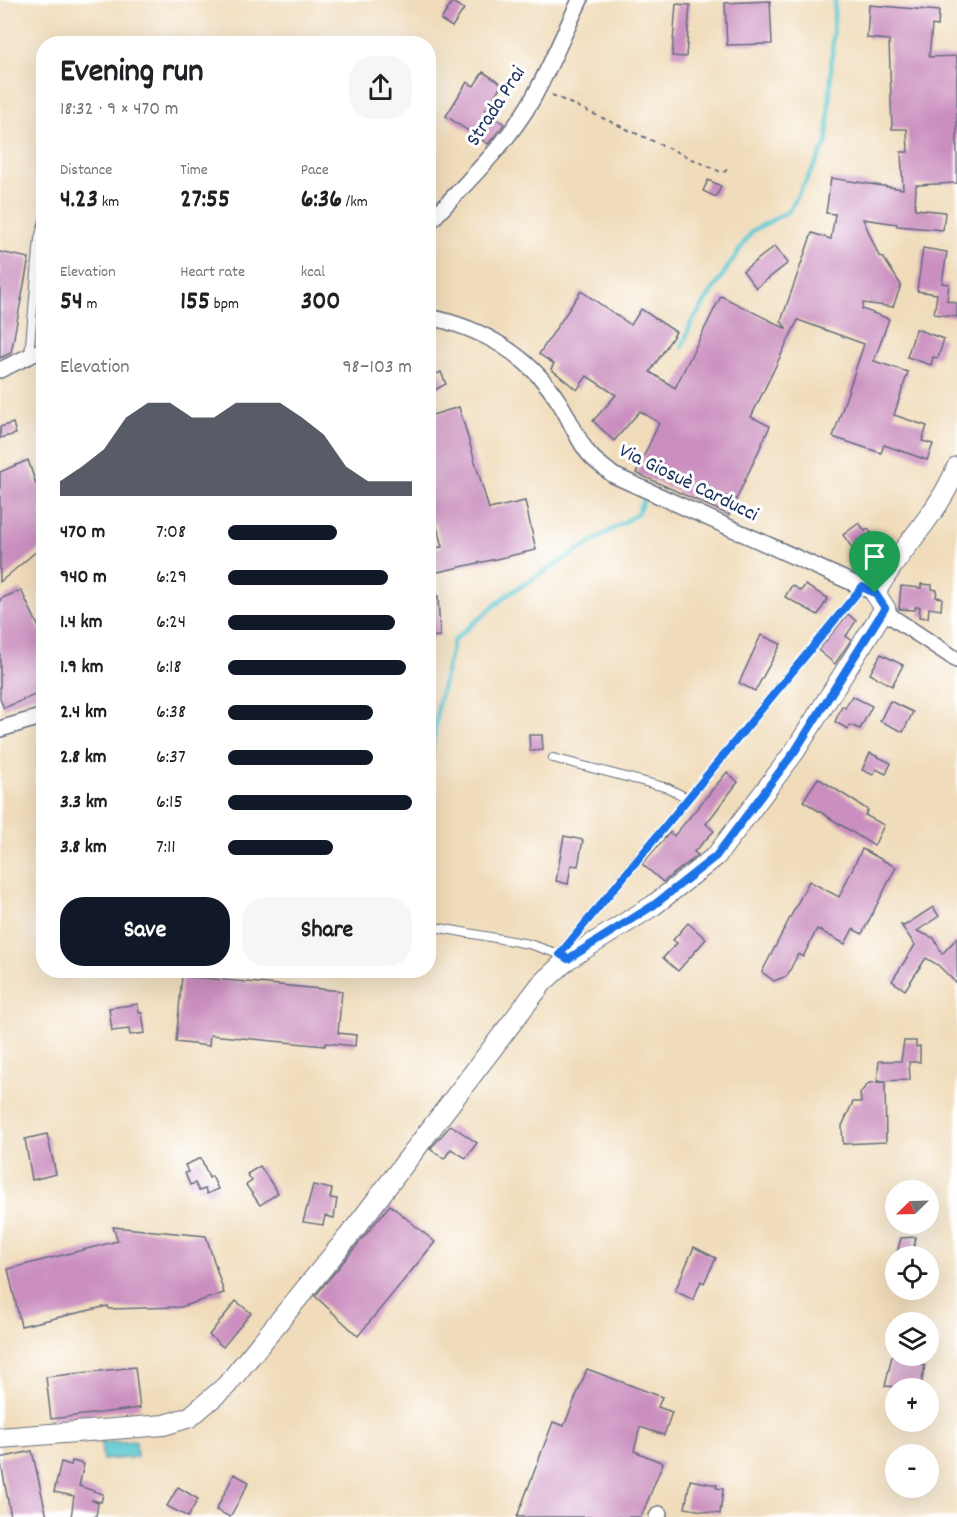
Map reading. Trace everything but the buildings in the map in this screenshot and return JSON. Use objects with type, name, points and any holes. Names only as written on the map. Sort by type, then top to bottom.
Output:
[{"type":"street","name":"Strada Prai","points":[[436,216],[492,157],[538,88],[580,0]]},
{"type":"street","name":"Via Giosuè Carducci","points":[[436,318],[454,322],[487,335],[528,363],[558,401],[587,452],[613,475],[874,596],[892,617],[957,660]]},
{"type":"street","points":[[0,370],[36,353]]},
{"type":"street","points":[[0,1438],[164,1425],[189,1417],[226,1386],[356,1227],[564,956],[654,905],[716,856],[795,751],[884,576],[950,486],[957,467]]},
{"type":"street","points":[[0,729],[36,718]]},
{"type":"lane","points":[[29,357],[36,274]]},
{"type":"lane","points":[[436,927],[529,944],[564,956],[687,798],[874,596]]},
{"type":"lane","points":[[553,758],[668,788],[687,798]]},
{"type":"path","points":[[538,88],[723,174],[730,167]]},
{"type":"water","points":[[136,1441],[137,1457],[103,1460],[101,1443]]},
{"type":"waterway","points":[[682,348],[691,323],[752,231],[789,211],[827,143],[835,0]]},
{"type":"waterway","points":[[436,720],[454,640],[507,595],[637,514],[643,501]]},
{"type":"route","points":[[862,587],[875,593],[885,608],[795,751],[716,856],[654,905],[568,959],[560,954],[811,646],[862,587]]}]
